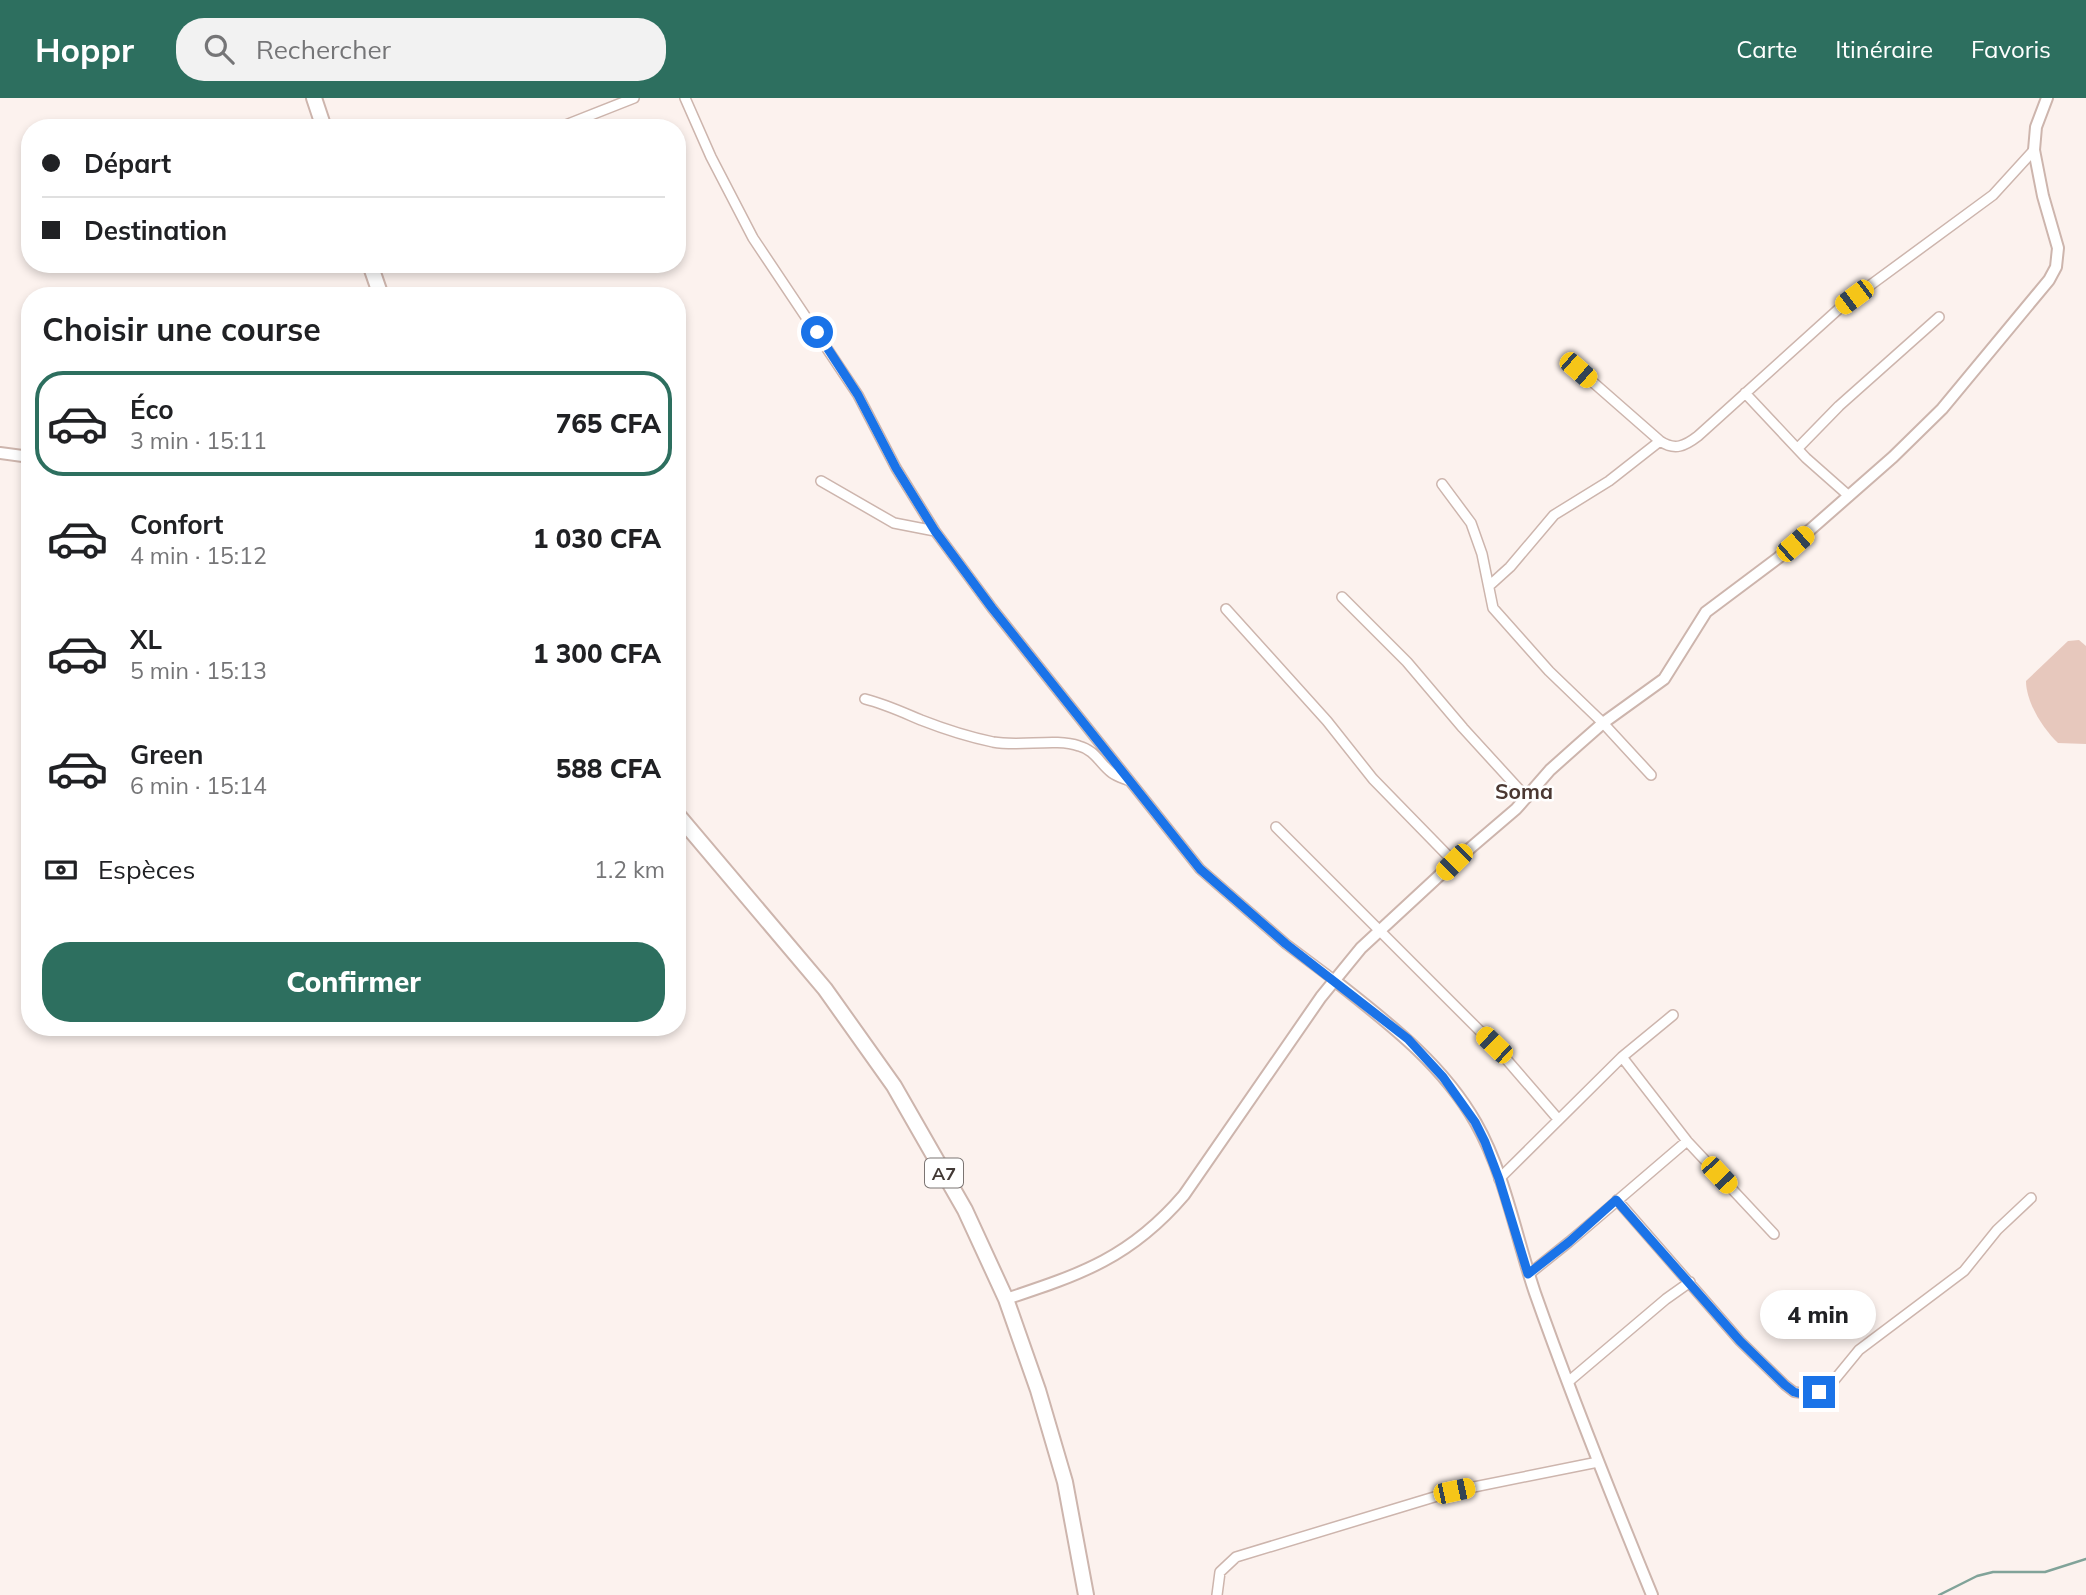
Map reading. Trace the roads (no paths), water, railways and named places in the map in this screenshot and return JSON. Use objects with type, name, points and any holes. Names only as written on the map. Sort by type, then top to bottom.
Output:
[{"type":"main road","points":[[314,98],[321,119]]},
{"type":"main road","name":"A7","points":[[686,825],[825,989],[894,1086],[965,1210],[1006,1299],[1038,1390],[1065,1482],[1086,1595]]},
{"type":"street","points":[[581,119],[634,98]]},
{"type":"street","points":[[685,98],[711,157],[753,237],[858,395],[896,468],[935,531],[992,608],[1200,869],[1286,944],[1408,1039],[1436,1069],[1475,1122],[1499,1179],[1528,1274],[1568,1382],[1652,1595]]},
{"type":"street","points":[[1006,1299],[1087,1270],[1132,1244],[1160,1222],[1184,1195],[1334,980],[1378,931],[1494,829],[1527,798],[1550,770],[1603,723],[1664,679],[1699,621],[1714,604],[1778,558],[1942,409],[2042,289],[2056,267],[2058,248],[2043,196],[2034,150],[2036,127],[2047,98]]},
{"type":"street","points":[[1578,370],[1666,445],[1677,447],[1689,443],[1842,306],[1993,195],[2034,150]]},
{"type":"street","points":[[1798,448],[1839,406],[1939,317]]},
{"type":"street","points":[[1745,393],[1849,496]]},
{"type":"street","points":[[1489,586],[1510,567],[1554,515],[1609,481],[1660,441]]},
{"type":"street","points":[[0,453],[21,456]]},
{"type":"street","points":[[821,481],[894,523],[935,531]]},
{"type":"street","points":[[1442,484],[1471,523],[1482,554],[1493,608],[1549,671],[1603,723],[1651,775]]},
{"type":"street","points":[[1342,597],[1407,662],[1463,729],[1527,798]]},
{"type":"street","points":[[1226,609],[1327,721],[1373,779],[1454,862]]},
{"type":"street","points":[[865,699],[886,704],[921,720],[965,735],[996,742],[1082,746],[1096,755],[1112,773],[1131,783]]},
{"type":"street","points":[[1276,827],[1494,1045],[1558,1119]]},
{"type":"street","points":[[1499,1179],[1622,1057],[1674,1016]]},
{"type":"street","points":[[1622,1057],[1687,1141],[1774,1234]]},
{"type":"street","points":[[1528,1274],[1687,1141]]},
{"type":"street","points":[[1616,1200],[1740,1341],[1785,1385],[1802,1394],[1827,1390],[1859,1350],[1964,1272],[1997,1230],[2031,1198]]},
{"type":"street","points":[[1568,1382],[1666,1299],[1690,1283]]},
{"type":"street","points":[[1217,1595],[1220,1572],[1236,1557],[1454,1491],[1598,1462]]},
{"type":"waterway","points":[[1939,1595],[1977,1576],[1993,1572],[2045,1572],[2086,1559]]},
{"type":"district","name":"Soma","points":[[1524,791]]}]
